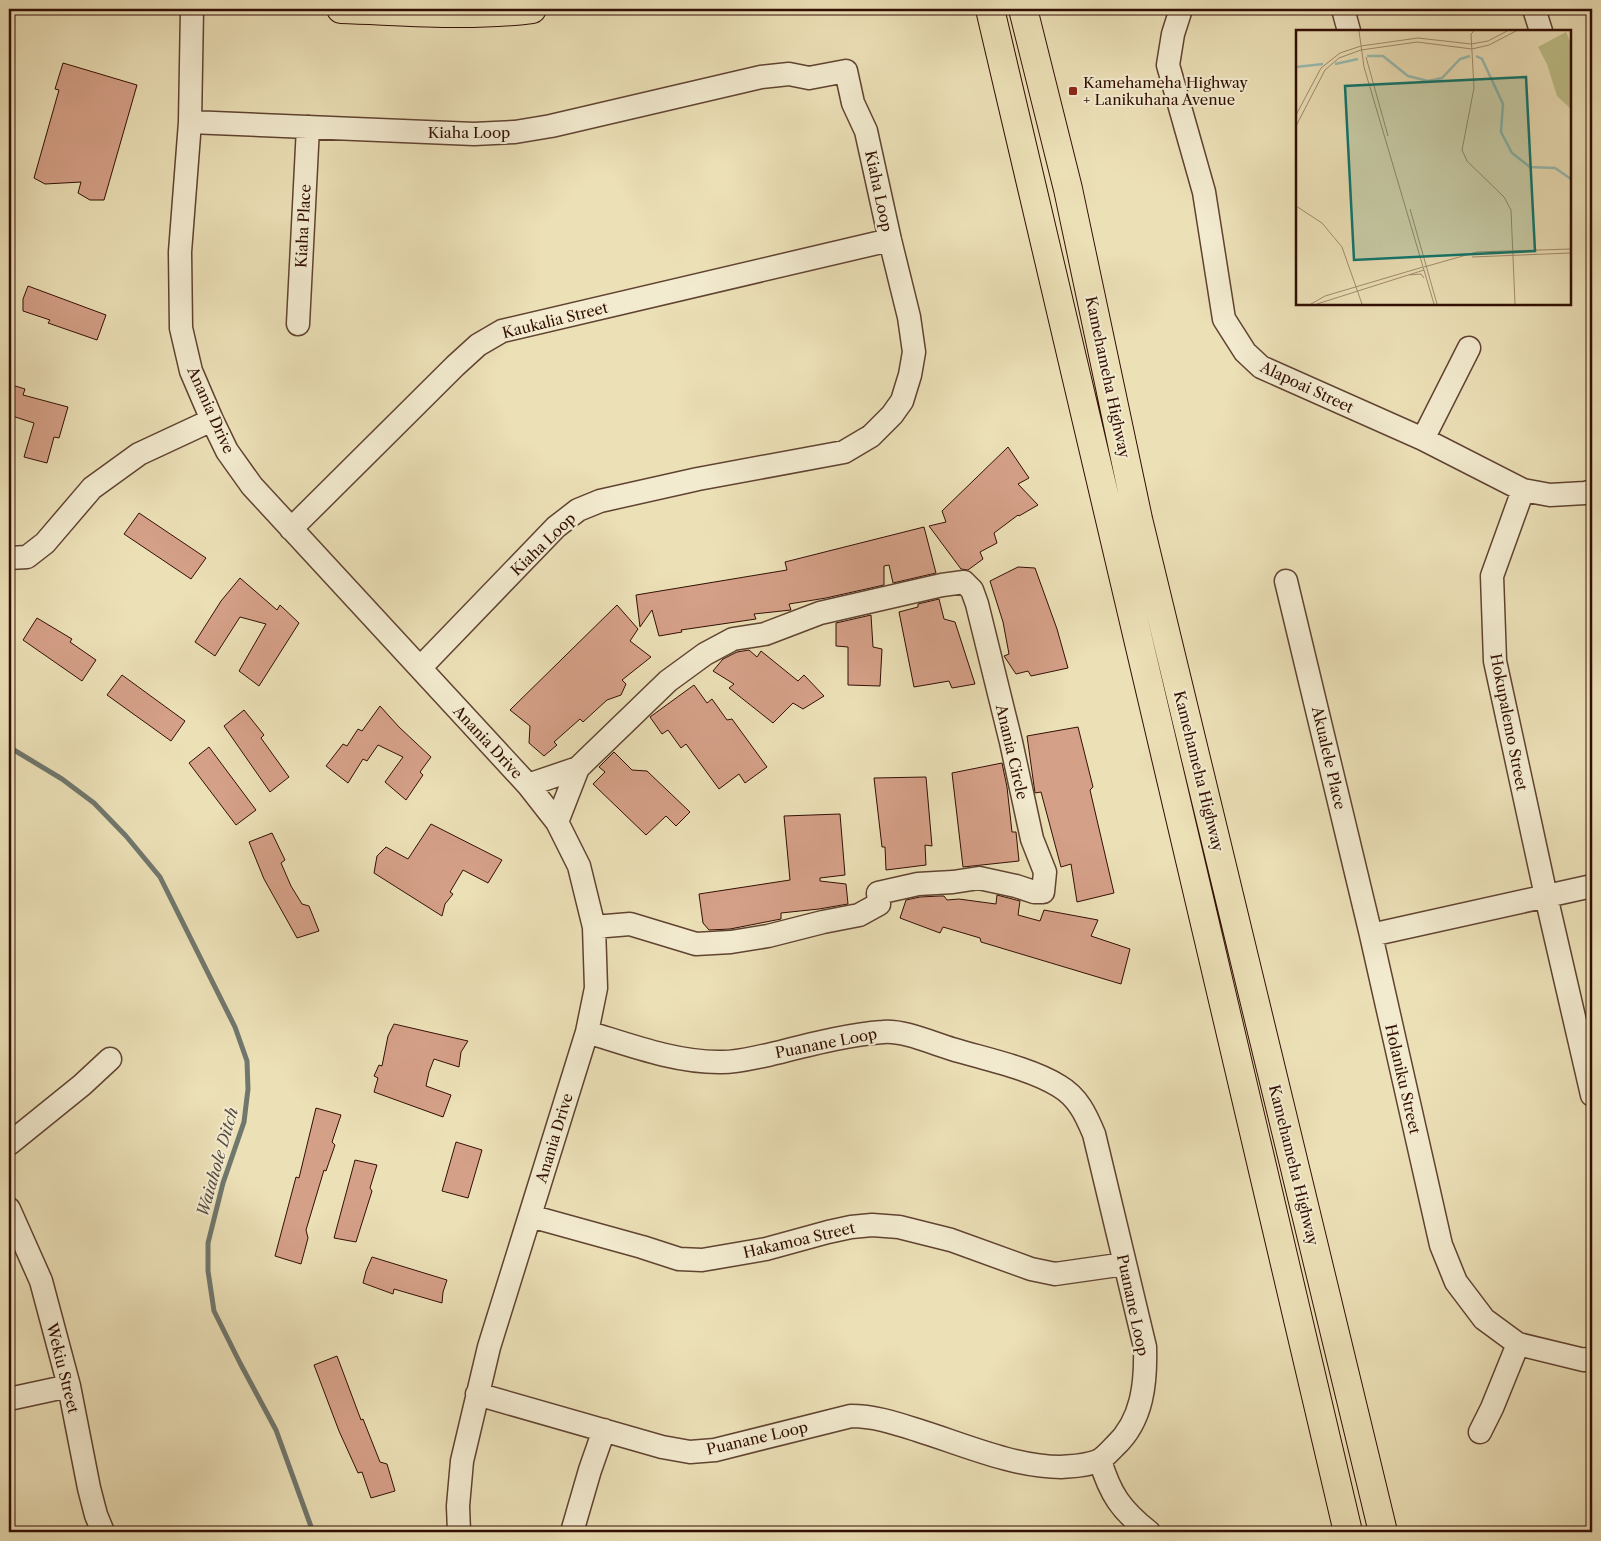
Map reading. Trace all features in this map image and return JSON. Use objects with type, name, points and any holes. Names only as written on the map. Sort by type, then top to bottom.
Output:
[{"type":"main road","points":[[341,9],[469,13],[511,12],[532,9]]},
{"type":"main road","points":[[976,9],[994,89],[1050,265]]},
{"type":"main road","name":"Kamehameha Highway","points":[[990,9],[1348,1532]]},
{"type":"main road","name":"Kamehameha Highway","points":[[1023,9],[1068,188],[1140,529],[1382,1532]]},
{"type":"main road","points":[[1039,9],[1068,188]]},
{"type":"street","name":"Anania Drive","points":[[192,9],[190,122],[180,252],[181,328],[191,371],[212,420],[227,451],[252,486],[528,785],[556,822],[579,866],[594,927],[596,988],[587,1032],[489,1347],[462,1461],[458,1506],[459,1532]]},
{"type":"street","name":"Alapoai Street","points":[[1181,9],[1173,34],[1168,64],[1204,192],[1224,319],[1245,352],[1261,367],[1423,440],[1523,490],[1550,495],[1592,491]]},
{"type":"street","points":[[1343,9],[1349,30]]},
{"type":"street","points":[[1534,9],[1541,30]]},
{"type":"street","name":"Kiaha Loop","points":[[190,122],[474,134],[515,132],[551,126],[761,78],[789,74],[809,78],[846,71],[853,103],[866,131],[909,317],[914,352],[910,375],[902,401],[892,415],[871,436],[844,452],[698,479],[600,501],[578,510],[556,527],[420,668]]},
{"type":"street","name":"Kiaha Place","points":[[298,324],[308,127]]},
{"type":"street","name":"Kaukalia Street","points":[[291,529],[455,366],[478,345],[502,331],[890,240]]},
{"type":"street","points":[[1423,440],[1469,348]]},
{"type":"street","points":[[9,558],[27,557],[45,543],[92,488],[139,454],[212,420]]},
{"type":"street","name":"Hokupalemo Street","points":[[1523,490],[1492,576],[1495,661],[1592,1095]]},
{"type":"street","name":"Akualele Place","points":[[1286,581],[1371,935]]},
{"type":"street","name":"Anania Circle","points":[[556,822],[578,768],[668,681],[705,654],[733,639],[765,634],[820,613],[942,585],[964,582],[972,590],[1011,742],[1032,839],[1044,872],[1044,892],[1034,892],[979,878],[918,884],[878,893],[879,904],[859,915],[768,936],[731,942],[696,944],[630,924],[594,927]]},
{"type":"street","name":"Anania Circle","points":[[528,785],[578,768]]},
{"type":"street","points":[[1371,935],[1592,886]]},
{"type":"street","name":"Holaniku Street","points":[[1371,935],[1441,1245],[1456,1282],[1484,1320],[1518,1344],[1584,1360],[1592,1358]]},
{"type":"street","name":"Puanane Loop","points":[[477,1394],[662,1447],[690,1452],[715,1450],[850,1416],[868,1416],[1041,1467],[1080,1466],[1100,1460],[1125,1437],[1142,1396],[1146,1376],[1145,1347],[1094,1134],[1085,1112],[1073,1096],[1060,1086],[1034,1074],[909,1036],[886,1032],[867,1033],[753,1058],[722,1062],[697,1062],[661,1054],[587,1032]]},
{"type":"street","points":[[9,1144],[82,1085],[110,1059]]},
{"type":"street","name":"Wekiu Street","points":[[9,1209],[41,1281],[70,1386],[89,1488],[96,1515],[103,1532]]},
{"type":"street","name":"Hakamoa Street","points":[[530,1216],[679,1259],[702,1260],[757,1250],[851,1227],[872,1225],[899,1227],[951,1240],[1031,1269],[1054,1274],[1125,1264]]},
{"type":"street","points":[[1480,1432],[1492,1408],[1518,1344]]},
{"type":"street","points":[[9,1398],[70,1386]]},
{"type":"street","points":[[572,1532],[604,1430]]},
{"type":"street","points":[[1100,1460],[1106,1482],[1118,1503],[1148,1532]]},
{"type":"building","points":[[63,63],[137,85],[104,200],[90,200],[78,193],[81,182],[45,184],[34,178],[59,90],[55,89]]},
{"type":"building","points":[[28,286],[106,315],[97,340],[48,323],[50,320],[23,311],[23,299]]},
{"type":"building","points":[[9,384],[25,389],[23,395],[68,407],[59,438],[54,437],[47,463],[24,457],[34,423],[9,415]]},
{"type":"building","points":[[1008,447],[1029,478],[1018,484],[1038,505],[1018,515],[994,533],[997,543],[980,552],[983,559],[968,570],[961,569],[929,526],[946,522],[942,511]]},
{"type":"building","points":[[139,513],[206,558],[191,579],[124,534]]},
{"type":"building","points":[[924,527],[936,573],[893,583],[889,565],[884,566],[884,585],[789,604],[791,610],[754,614],[756,619],[681,630],[682,632],[659,636],[652,610],[640,627],[636,595],[787,570],[785,562]]},
{"type":"building","points":[[1018,567],[1035,568],[1057,629],[1068,668],[1031,676],[1028,671],[1016,674],[1004,656],[1009,654],[1003,622],[990,581]]},
{"type":"building","points":[[240,578],[277,610],[280,605],[299,623],[259,686],[239,671],[266,624],[240,617],[215,656],[195,642],[221,601]]},
{"type":"building","points":[[939,599],[944,619],[955,622],[975,684],[952,688],[949,681],[914,687],[899,612],[918,607],[918,604]]},
{"type":"building","points":[[617,605],[638,629],[630,641],[651,657],[622,680],[626,684],[621,695],[607,700],[583,722],[580,719],[554,742],[557,745],[544,756],[529,743],[530,726],[510,710]]},
{"type":"building","points":[[871,615],[873,647],[882,649],[880,686],[848,685],[848,647],[836,646],[836,623]]},
{"type":"building","points":[[37,618],[72,639],[70,642],[96,660],[82,681],[23,640]]},
{"type":"building","points":[[749,650],[757,657],[761,651],[798,681],[804,675],[824,696],[803,709],[793,703],[773,723],[729,688],[734,684],[713,671],[723,659],[737,652]]},
{"type":"building","points":[[122,675],[185,721],[171,741],[107,695]]},
{"type":"building","points":[[694,685],[707,703],[712,699],[727,720],[732,719],[767,767],[745,783],[739,774],[719,789],[686,744],[681,748],[668,730],[662,734],[650,717]]},
{"type":"building","points":[[380,706],[431,757],[420,772],[423,775],[406,800],[385,782],[403,757],[378,745],[367,761],[363,759],[348,783],[326,766],[343,744],[347,746],[358,729],[362,731]]},
{"type":"building","points":[[244,710],[264,735],[261,738],[289,777],[270,792],[224,726]]},
{"type":"building","points":[[1078,727],[1093,787],[1090,790],[1114,893],[1077,902],[1071,864],[1061,867],[1041,792],[1035,793],[1027,736]]},
{"type":"building","points":[[209,747],[256,810],[236,825],[189,763]]},
{"type":"building","points":[[614,752],[632,770],[647,771],[690,812],[676,826],[666,816],[646,835],[593,784],[605,772],[599,767]]},
{"type":"building","points":[[1002,763],[1007,787],[1012,832],[1016,832],[1019,861],[963,867],[952,773]]},
{"type":"building","points":[[926,777],[932,846],[925,845],[926,865],[886,870],[885,847],[882,847],[874,778]]},
{"type":"building","points":[[840,814],[845,875],[820,878],[820,881],[846,884],[848,904],[781,913],[781,919],[730,929],[709,930],[703,923],[699,894],[790,880],[784,816]]},
{"type":"building","points":[[431,824],[502,860],[488,883],[463,870],[450,892],[453,894],[445,904],[442,916],[374,873],[377,856],[386,847],[408,859]]},
{"type":"building","points":[[272,833],[285,860],[281,863],[291,886],[302,904],[309,906],[319,931],[297,938],[264,879],[249,842]]},
{"type":"building","points":[[997,895],[1020,901],[1018,915],[1040,921],[1044,910],[1098,920],[1091,936],[1130,949],[1121,984],[981,942],[980,938],[943,927],[940,933],[900,918],[906,900],[920,897],[944,896],[947,900],[959,899],[996,904]]},
{"type":"building","points":[[394,1024],[468,1041],[461,1052],[459,1067],[434,1059],[429,1072],[426,1086],[451,1095],[443,1117],[374,1092],[378,1078],[374,1076],[379,1065],[382,1066],[388,1036]]},
{"type":"building","points":[[316,1108],[341,1115],[332,1142],[335,1145],[326,1171],[324,1170],[306,1230],[308,1238],[301,1264],[275,1256],[296,1177],[299,1178]]},
{"type":"building","points":[[456,1142],[482,1150],[468,1198],[442,1191]]},
{"type":"building","points":[[355,1160],[377,1165],[370,1188],[372,1191],[356,1242],[334,1238]]},
{"type":"building","points":[[372,1257],[447,1280],[442,1303],[394,1289],[393,1294],[363,1283]]},
{"type":"building","points":[[337,1356],[361,1420],[363,1419],[380,1462],[387,1464],[395,1491],[371,1498],[362,1472],[358,1473],[339,1431],[314,1365]]},
{"type":"waterway","name":"Waiahole Ditch","points":[[9,747],[62,779],[94,803],[126,836],[160,877],[235,1027],[247,1061],[248,1089],[244,1122],[223,1183],[208,1243],[208,1271],[214,1311],[276,1430],[313,1532]]},
{"type":"place","name":"Kamehameha Highway + Lanikuhana Avenue","points":[[1073,91]]}]
